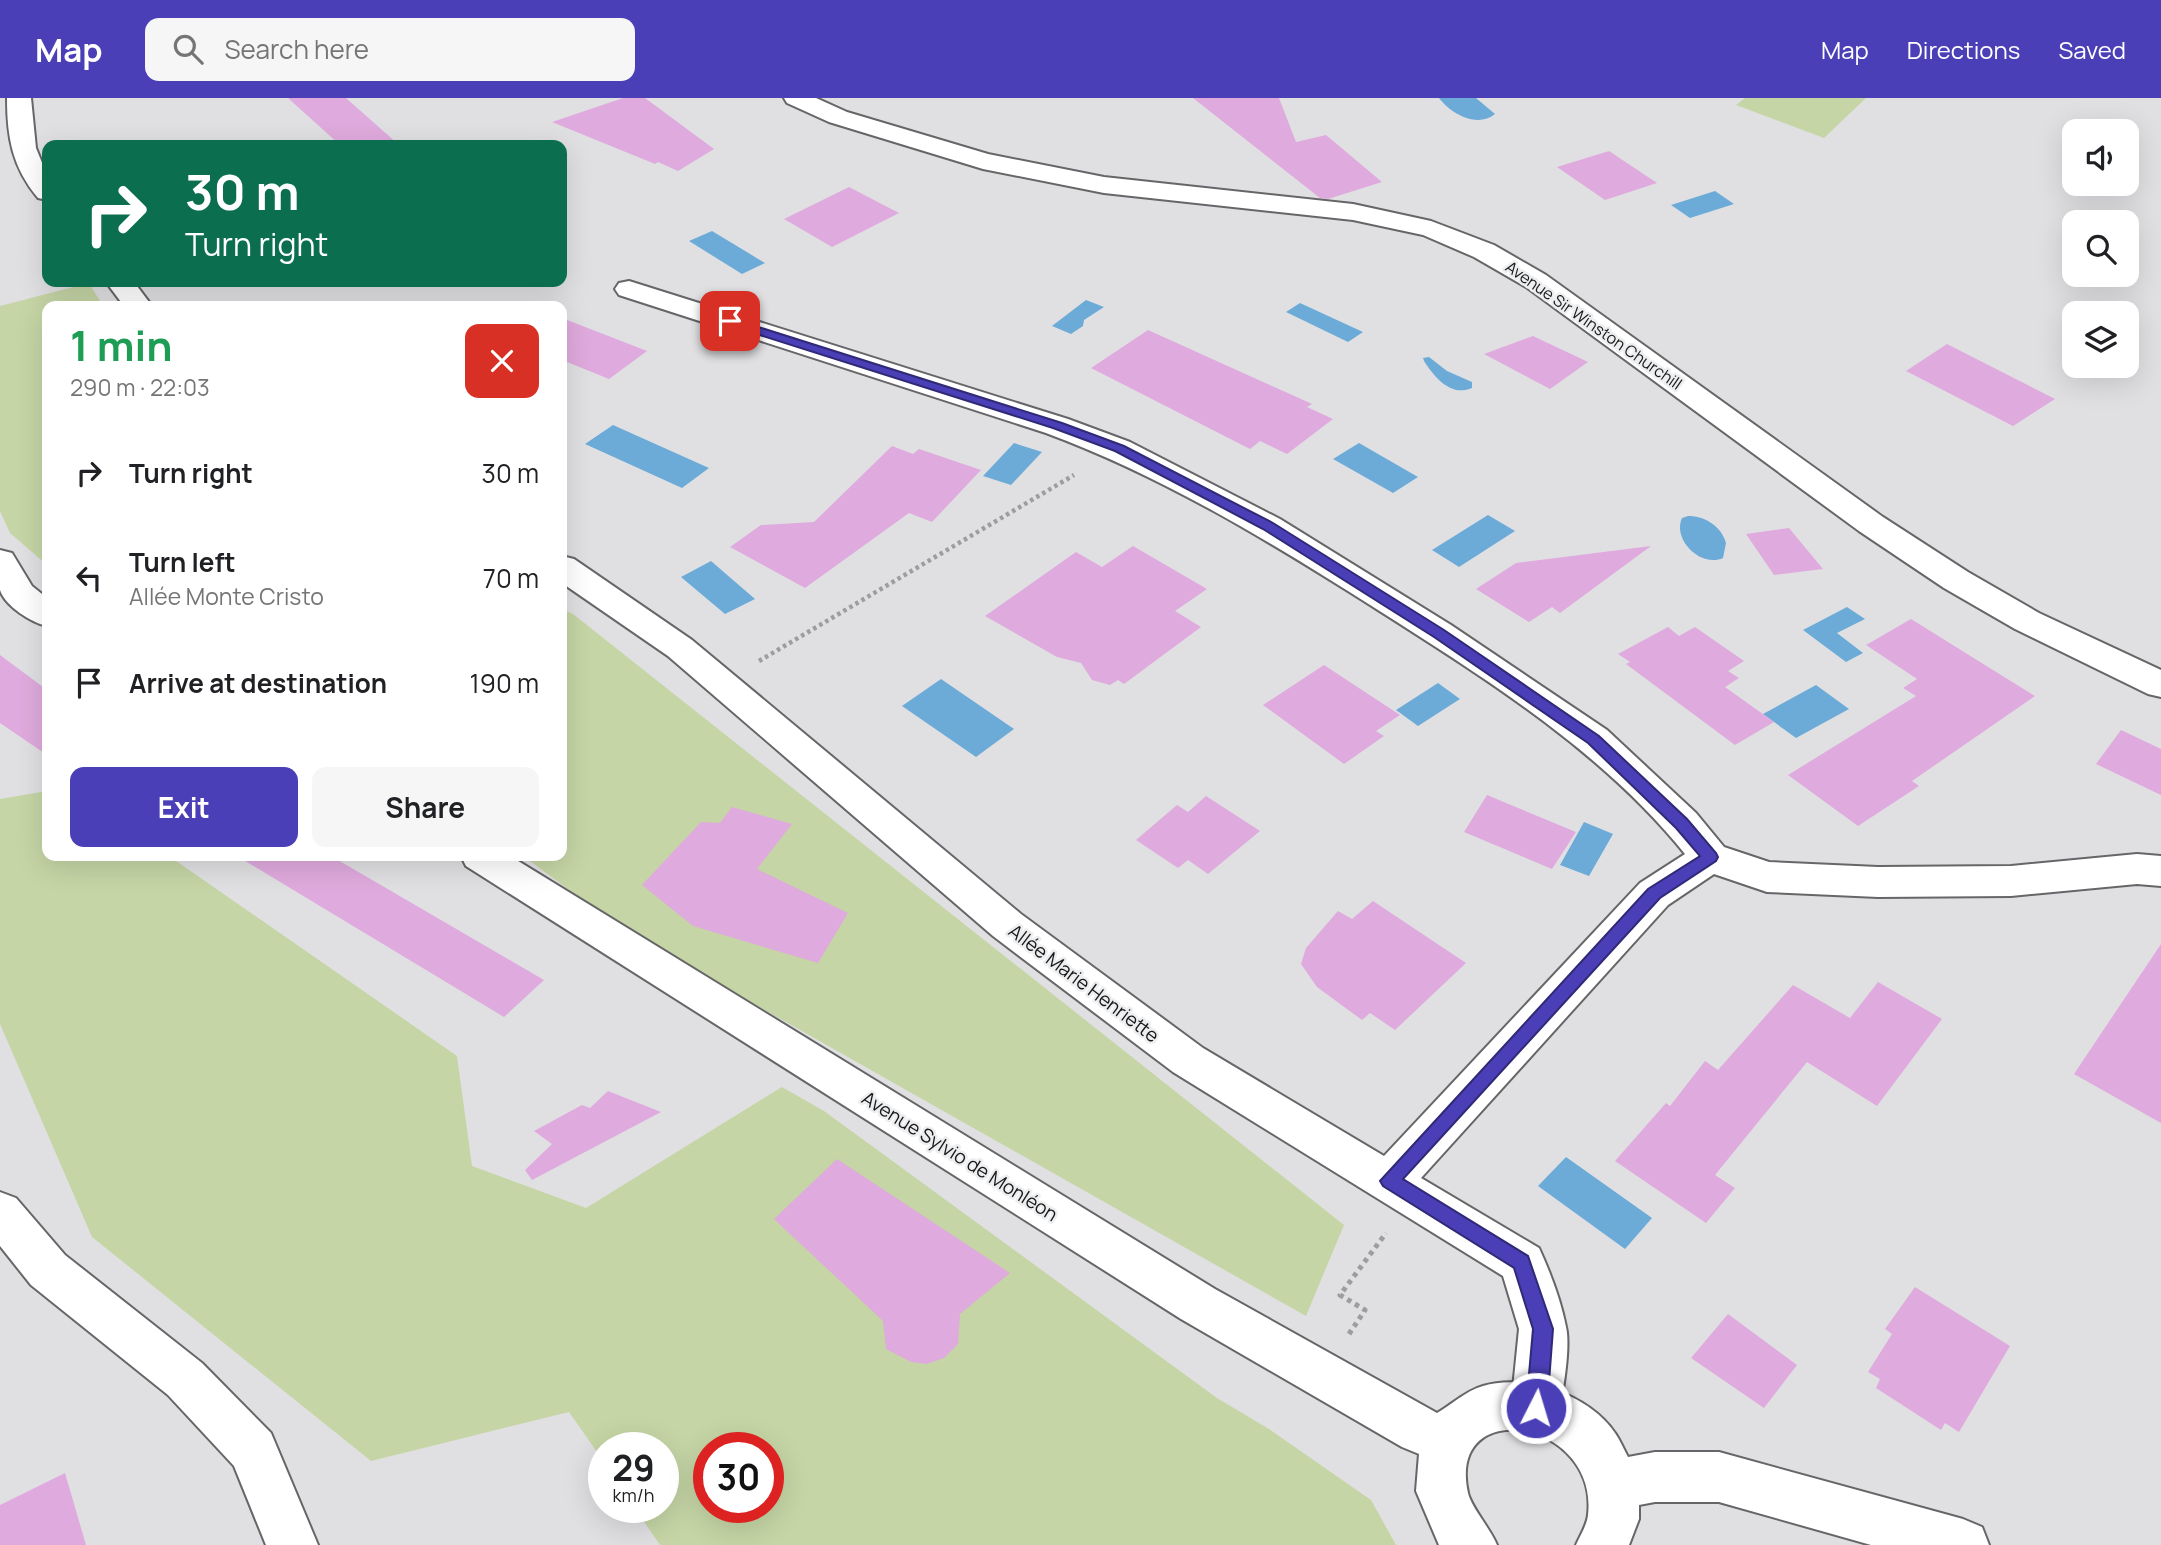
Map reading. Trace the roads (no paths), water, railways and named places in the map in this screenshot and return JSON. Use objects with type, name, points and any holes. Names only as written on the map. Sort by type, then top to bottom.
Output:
[{"type":"street","points":[[19,98],[21,147],[42,186]]},
{"type":"street","name":"Avenue Sir Winston Churchill","points":[[796,98],[838,117],[983,161],[1104,185],[1353,212],[1431,229],[1484,251],[1536,281],[1871,524],[1956,580],[2027,621],[2161,685]]},
{"type":"street","points":[[629,289],[1057,426],[1119,449],[1268,526],[1439,633],[1594,739],[1682,823],[1710,857],[1767,877],[1878,882],[2011,881],[2137,869],[2161,871]]},
{"type":"street","points":[[0,561],[19,593],[42,611]]},
{"type":"street","name":"Allée Marie Henriette","points":[[567,570],[680,648],[1007,925],[1188,1060],[1522,1262],[1543,1329],[1536,1408]]},
{"type":"street","points":[[1390,1181],[1654,894],[1710,857]]},
{"type":"street","name":"Avenue Sylvio de Monléon","points":[[488,861],[1198,1304],[1420,1430],[1448,1441]]},
{"type":"street","points":[[0,1212],[48,1270],[185,1380],[253,1450],[292,1545]]},
{"type":"street","points":[[1471,1545],[1448,1512],[1439,1475],[1448,1441],[1463,1423],[1484,1410],[1510,1405],[1536,1408],[1563,1418],[1586,1436],[1604,1459],[1614,1485],[1614,1517],[1602,1545]]},
{"type":"street","points":[[1614,1485],[1655,1477],[1719,1477],[1964,1545]]},
{"type":"water","points":[[1439,98],[1476,98],[1495,114],[1481,120],[1466,118],[1451,110]]},
{"type":"water","points":[[1715,191],[1734,204],[1690,218],[1671,205]]},
{"type":"water","points":[[712,231],[765,263],[742,274],[689,241]]},
{"type":"water","points":[[1086,300],[1104,307],[1084,320],[1083,326],[1071,334],[1052,326]]},
{"type":"water","points":[[1300,303],[1363,332],[1348,342],[1286,312]]},
{"type":"water","points":[[1429,357],[1447,371],[1472,382],[1472,388],[1457,390],[1444,384],[1424,361],[1423,358]]},
{"type":"water","points":[[613,425],[709,468],[682,488],[585,444]]},
{"type":"water","points":[[1014,443],[1042,452],[1011,485],[983,476]]},
{"type":"water","points":[[1359,443],[1418,477],[1393,493],[1333,459]]},
{"type":"water","points":[[1488,515],[1515,531],[1459,567],[1432,550]]},
{"type":"water","points":[[1688,516],[1706,520],[1716,527],[1726,543],[1723,558],[1706,559],[1690,550],[1681,535],[1680,526],[1682,518]]},
{"type":"water","points":[[711,561],[755,599],[725,614],[681,577]]},
{"type":"water","points":[[1847,607],[1865,619],[1837,633],[1863,653],[1846,662],[1803,630]]},
{"type":"water","points":[[941,679],[1014,729],[976,757],[902,706]]},
{"type":"water","points":[[1438,683],[1460,699],[1418,726],[1396,710]]},
{"type":"water","points":[[1816,685],[1849,709],[1796,738],[1763,714]]},
{"type":"water","points":[[1584,822],[1613,834],[1589,876],[1560,865]]},
{"type":"water","points":[[1566,1157],[1652,1218],[1625,1249],[1538,1186]]}]
